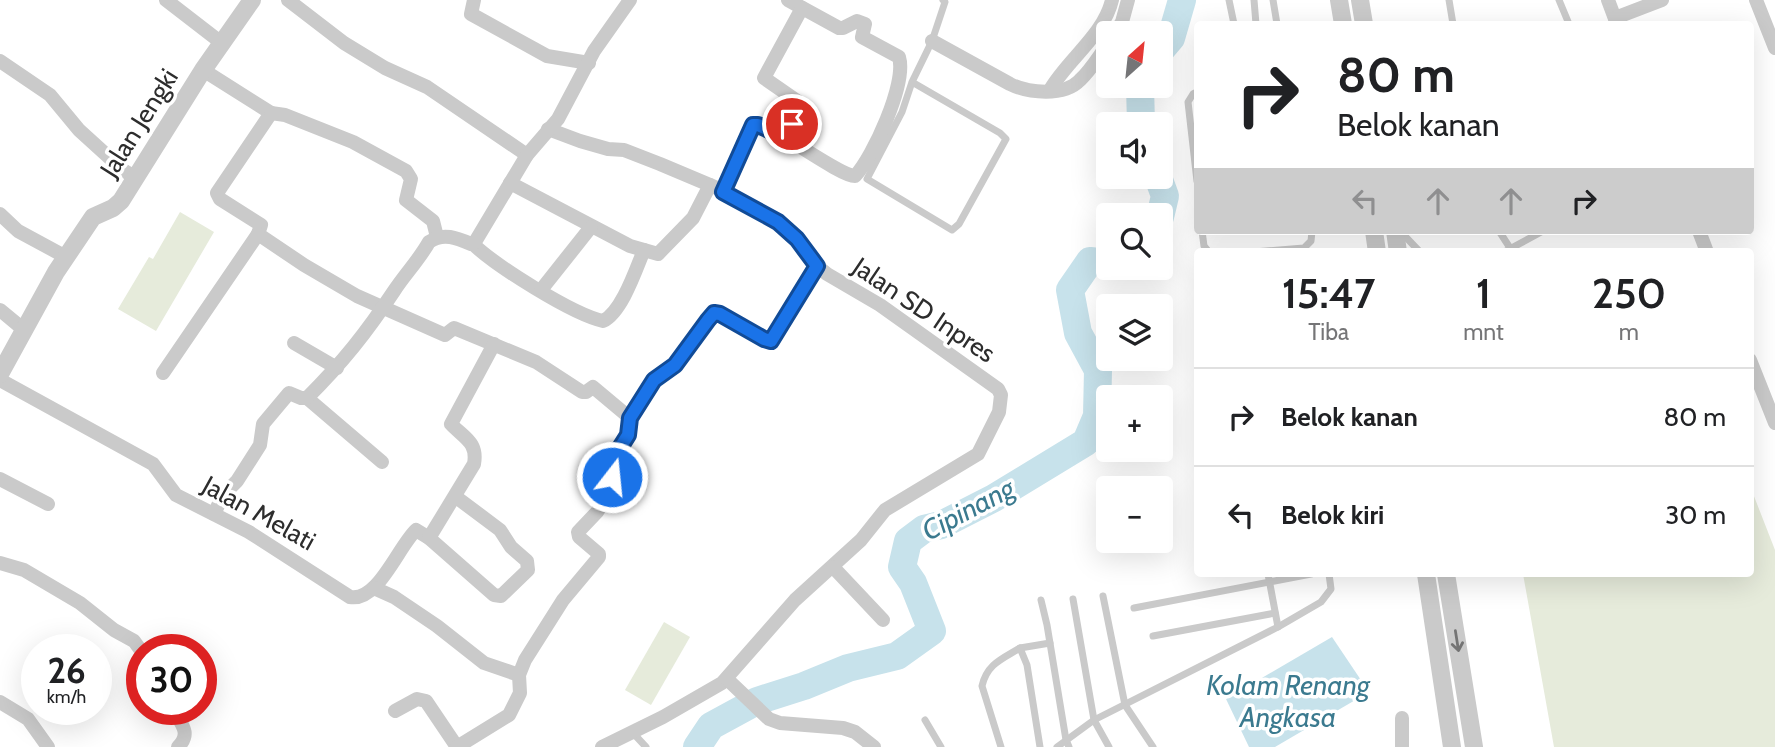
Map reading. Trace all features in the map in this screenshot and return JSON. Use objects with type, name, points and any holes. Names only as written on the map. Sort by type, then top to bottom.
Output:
[{"type":"street","points":[[166,0],[223,44]]},
{"type":"street","name":"Jalan Jengki","points":[[0,374],[66,257],[93,217],[118,204],[203,70],[252,0]]},
{"type":"street","points":[[288,0],[344,43],[385,68],[427,87],[527,155]]},
{"type":"street","points":[[474,0],[471,14],[489,26],[547,57],[589,63]]},
{"type":"street","points":[[473,244],[527,155],[558,120],[594,51],[630,0]]},
{"type":"street","points":[[510,183],[629,246],[658,254],[693,218],[716,189],[753,125],[785,137],[830,163],[837,170],[855,176],[889,114],[901,75],[899,57],[862,37],[865,24],[857,21],[843,28],[839,27],[788,0]]},
{"type":"street","points":[[1049,90],[1060,72],[1101,24],[1110,10],[1112,0]]},
{"type":"street","points":[[1122,21],[1128,0]]},
{"type":"street","points":[[1339,0],[1342,21]]},
{"type":"street","points":[[1360,0],[1364,21]]},
{"type":"street","points":[[1608,0],[1616,21],[1662,0]]},
{"type":"street","points":[[1756,0],[1775,48]]},
{"type":"street","points":[[785,137],[803,107],[764,78],[802,8]]},
{"type":"street","points":[[932,41],[1021,90],[1068,88],[1079,82],[1096,60]]},
{"type":"street","points":[[0,61],[50,95],[79,130],[123,170],[136,178]]},
{"type":"street","points":[[203,70],[271,113],[285,115],[353,142],[406,171],[411,179],[406,200],[433,221],[437,237]]},
{"type":"street","points":[[163,373],[258,234],[261,225],[220,199],[217,193],[271,113]]},
{"type":"street","name":"Jalan SD Inpres","points":[[548,129],[608,149],[624,150],[716,189],[778,222],[797,239],[817,266],[946,350],[998,389],[1001,395],[999,412],[978,454],[890,506],[861,540],[784,611],[730,682],[602,747]]},
{"type":"street","points":[[0,214],[18,231],[66,257]]},
{"type":"street","points":[[541,290],[591,227]]},
{"type":"street","points":[[258,234],[304,265],[383,309],[418,321],[443,335],[454,328],[494,344],[536,362],[582,392],[595,388],[630,418]]},
{"type":"street","points":[[307,398],[338,368],[429,242],[437,237],[460,239],[473,244],[541,290],[587,317],[603,321],[609,318],[620,302],[644,250]]},
{"type":"street","points":[[395,711],[417,699],[426,701],[457,747],[509,715],[520,693],[519,675],[524,660],[563,600],[599,556],[579,537],[578,532],[610,493],[611,462],[628,435],[630,418],[654,380],[675,365],[714,313],[768,341],[773,340],[817,266]]},
{"type":"street","points":[[0,310],[23,329]]},
{"type":"street","points":[[293,343],[338,368]]},
{"type":"street","points":[[429,538],[471,472],[476,455],[472,442],[451,424],[494,344]]},
{"type":"street","points":[[1754,370],[1775,423]]},
{"type":"street","name":"Jalan Melati","points":[[0,380],[153,464],[176,495],[249,532],[313,571],[343,593],[356,598],[364,596],[374,588]]},
{"type":"street","points":[[214,514],[223,495],[237,481],[260,445],[262,427],[289,393],[307,398],[382,462]]},
{"type":"street","points":[[0,479],[48,504]]},
{"type":"street","points":[[456,497],[500,530],[511,547],[527,561],[528,570],[501,596],[496,596],[419,530],[413,531],[374,588],[394,597],[437,626],[484,663],[519,675]]},
{"type":"street","points":[[0,563],[24,570],[80,603],[126,637]]},
{"type":"street","points":[[833,567],[883,620]]},
{"type":"street","points":[[1426,577],[1452,747]]},
{"type":"street","points":[[1447,577],[1474,747]]},
{"type":"street","points":[[730,682],[763,714],[780,723],[855,732],[874,747]]},
{"type":"street","points":[[0,702],[28,719],[48,747]]},
{"type":"street","points":[[1402,718],[1402,747]]},
{"type":"street","points":[[181,725],[185,732],[181,742]]},
{"type":"lane","points":[[912,82],[1006,139],[953,230],[867,179],[902,112],[912,82],[932,41],[943,10],[943,0]]},
{"type":"lane","points":[[1229,0],[1233,21]]},
{"type":"lane","points":[[1254,0],[1256,21]]},
{"type":"lane","points":[[1273,0],[1276,21]]},
{"type":"lane","points":[[1449,0],[1452,21]]},
{"type":"lane","points":[[1559,0],[1568,21]]},
{"type":"lane","points":[[1194,93],[1188,102],[1194,155]]},
{"type":"lane","points":[[1402,235],[1416,248]]},
{"type":"lane","points":[[1514,248],[1536,235]]},
{"type":"lane","points":[[1269,577],[1278,627]]},
{"type":"lane","points":[[1134,608],[1297,577]]},
{"type":"lane","points":[[1057,747],[1068,744],[1094,720],[1278,627],[1324,600],[1331,589],[1329,577]]},
{"type":"lane","points":[[1103,596],[1125,705],[1153,747]]},
{"type":"lane","points":[[1073,599],[1094,720],[1109,747]]},
{"type":"lane","points":[[1041,600],[1068,744]]},
{"type":"lane","points":[[1153,636],[1275,613]]},
{"type":"lane","points":[[1001,747],[982,686],[984,677],[994,663],[1020,648],[1051,643]]},
{"type":"lane","points":[[1020,648],[1027,665],[1040,747]]},
{"type":"lane","points":[[925,720],[941,747]]},
{"type":"lane","points":[[633,733],[646,747]]},
{"type":"green space","points":[[180,212],[214,232],[156,331],[118,309],[149,257],[153,259]]},
{"type":"green space","points":[[1754,496],[1775,550],[1775,747],[1554,747],[1524,577],[1754,577]]},
{"type":"green space","points":[[664,622],[690,637],[651,705],[625,690]]},
{"type":"water","name":"Kolam Renang Angkasa","points":[[1332,637],[1369,692],[1275,747],[1249,747],[1226,699]]},
{"type":"waterway","name":"Cipinang","points":[[1173,31],[1182,0]]},
{"type":"waterway","name":"Cipinang","points":[[1140,98],[1141,112]]},
{"type":"waterway","name":"Cipinang","points":[[1162,189],[1165,196],[1163,203]]},
{"type":"waterway","name":"Cipinang","points":[[697,747],[711,726],[757,701],[848,668],[897,656],[932,631],[913,583],[902,567],[908,541],[924,529],[941,525],[994,498],[1086,442],[1097,416],[1098,370],[1078,333],[1070,290],[1090,261],[1096,262]]},
{"type":"route","points":[[612,477],[611,462],[628,435],[630,418],[654,380],[675,365],[714,313],[771,341],[817,266],[797,239],[778,222],[723,192],[753,125],[785,137],[792,124]]}]
